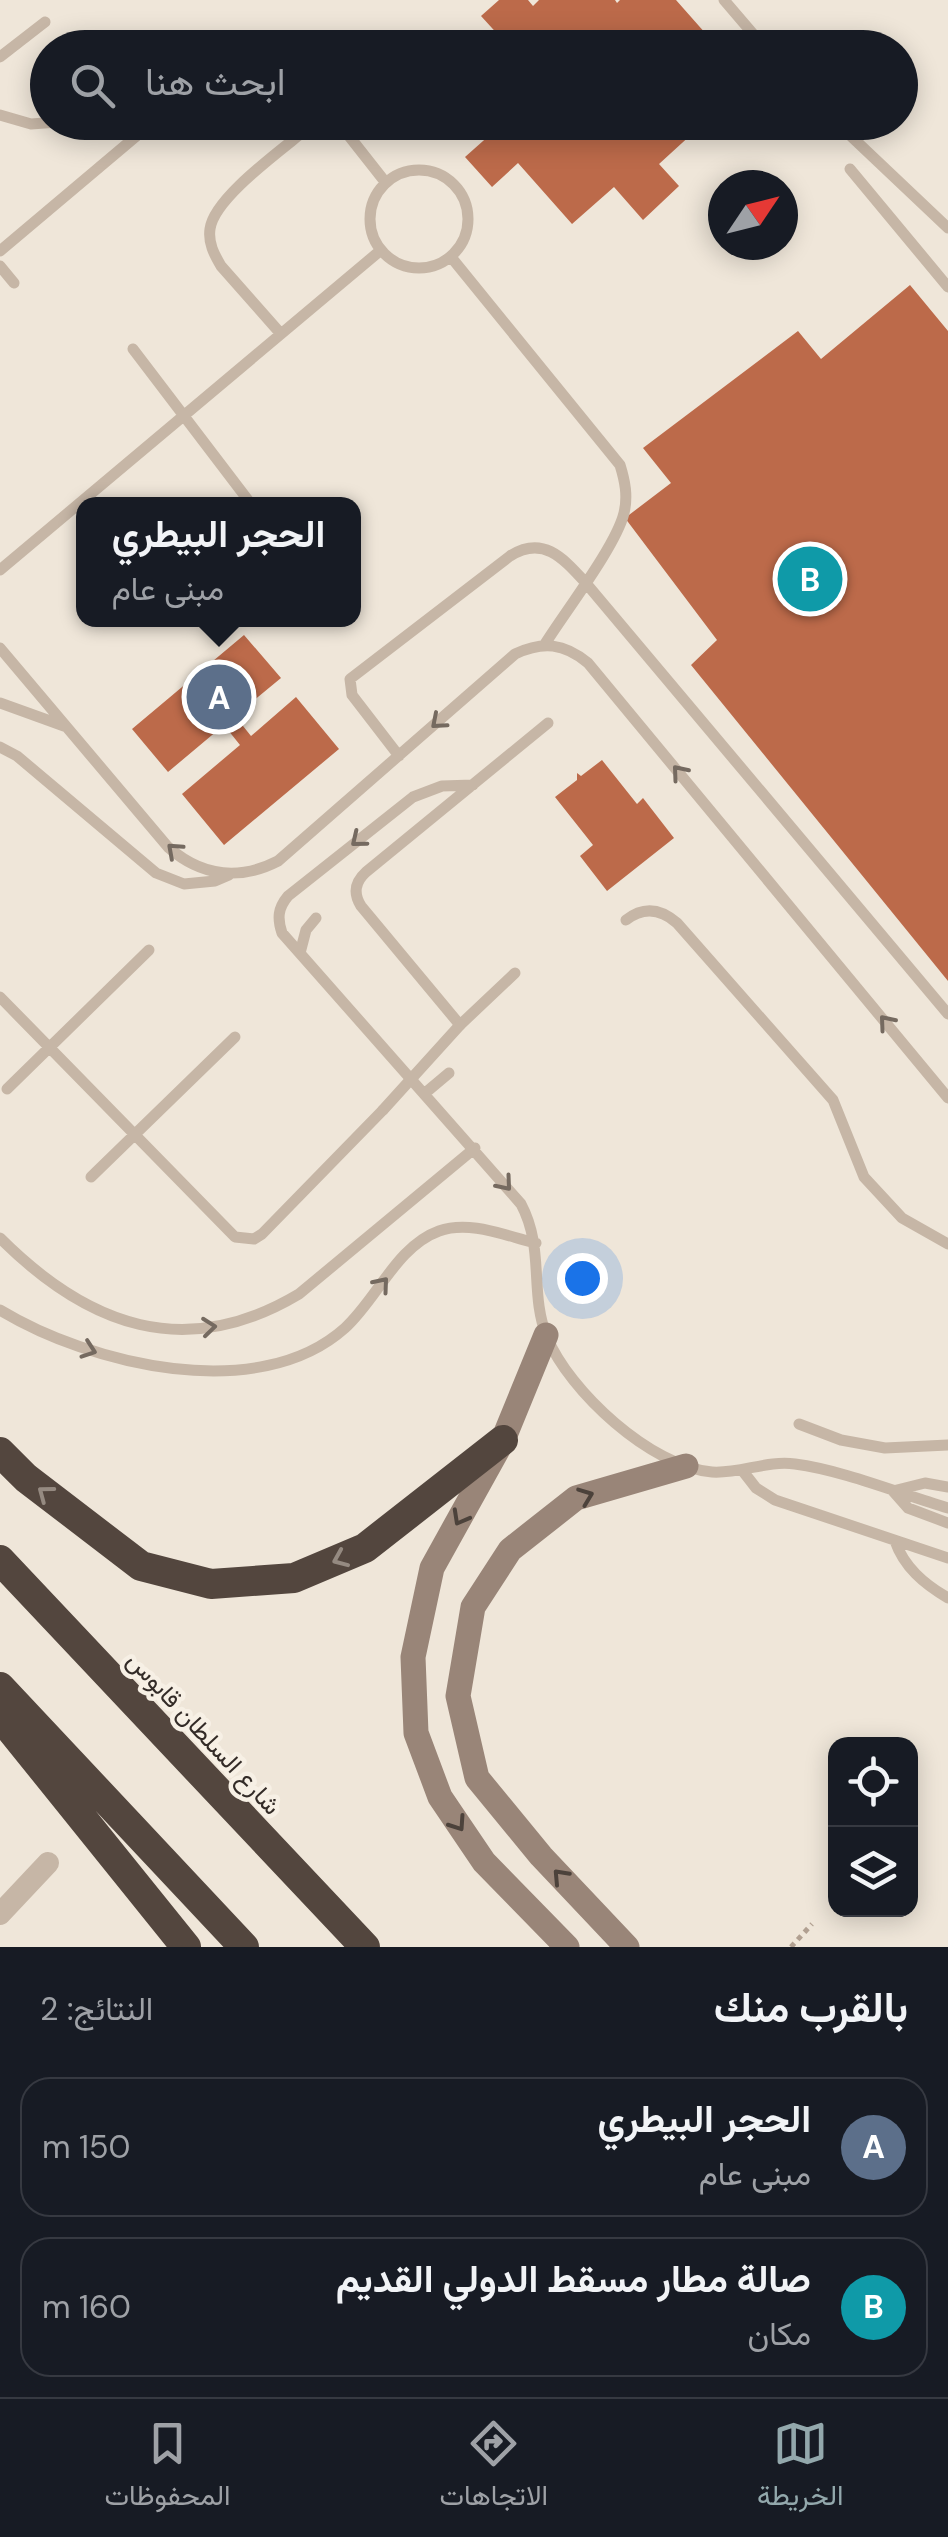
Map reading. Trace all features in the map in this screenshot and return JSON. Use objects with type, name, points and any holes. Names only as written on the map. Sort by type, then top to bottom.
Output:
[{"type":"highway","points":[[0,1452],[26,1478],[142,1566],[212,1584],[294,1578],[365,1548],[503,1440]]},
{"type":"highway","name":"شارع السلطان قابوس","points":[[0,1560],[366,1947]]},
{"type":"highway","points":[[0,1687],[244,1947]]},
{"type":"highway","points":[[0,1716],[186,1947]]},
{"type":"street","points":[[546,1335],[503,1440],[432,1568],[413,1657],[416,1733],[440,1796],[484,1862],[567,1947]]},
{"type":"street","points":[[627,1947],[541,1856],[477,1778],[458,1696],[474,1606],[510,1550],[576,1498],[686,1466]]},
{"type":"street","points":[[0,1914],[48,1863]]},
{"type":"lane","points":[[724,0],[750,30]]},
{"type":"lane","points":[[34,30],[44,22]]},
{"type":"lane","points":[[0,57],[30,33]]},
{"type":"lane","points":[[0,115],[30,124]]},
{"type":"lane","points":[[0,251],[132,140]]},
{"type":"lane","points":[[281,334],[222,266],[214,254],[210,229],[220,205],[294,140]]},
{"type":"lane","points":[[352,140],[386,182]]},
{"type":"lane","points":[[855,140],[948,228]]},
{"type":"lane","points":[[850,169],[948,287]]},
{"type":"lane","points":[[414,170],[444,176],[456,186],[468,215],[467,230],[452,256],[423,268],[393,260],[382,250],[370,223],[377,194],[386,182],[414,170]]},
{"type":"lane","points":[[87,497],[382,250]]},
{"type":"lane","points":[[452,256],[620,466],[626,501],[623,517],[545,644]]},
{"type":"lane","points":[[0,266],[14,283]]},
{"type":"lane","points":[[133,349],[246,497]]},
{"type":"lane","points":[[0,570],[76,506]]},
{"type":"lane","points":[[399,756],[352,695],[349,684],[355,673],[518,550],[549,549],[585,582],[948,1014]]},
{"type":"lane","points":[[0,747],[16,756],[156,873],[169,880],[200,884],[229,874],[263,869],[278,861],[515,654],[545,644],[576,653],[588,662],[948,1098]]},
{"type":"lane","points":[[0,648],[181,858],[196,867],[229,874]]},
{"type":"lane","points":[[0,703],[68,728]]},
{"type":"lane","points":[[460,1025],[361,906],[356,893],[360,878],[548,723]]},
{"type":"lane","points":[[473,785],[442,786],[413,797],[288,896],[280,909],[279,925],[521,1204],[536,1243],[539,1303],[546,1335],[560,1360],[596,1405],[640,1442],[686,1466],[712,1472],[794,1464],[948,1508]]},
{"type":"lane","points":[[626,920],[649,910],[677,923],[823,1087],[841,1114],[855,1162],[876,1191],[902,1218],[948,1244]]},
{"type":"lane","points":[[300,953],[306,930],[316,918]]},
{"type":"lane","points":[[7,1089],[149,950]]},
{"type":"lane","points":[[0,996],[227,1231],[244,1240],[262,1234],[460,1025],[515,973]]},
{"type":"lane","points":[[91,1178],[235,1037]]},
{"type":"lane","points":[[424,1094],[449,1073]]},
{"type":"lane","points":[[0,1238],[46,1281],[107,1316],[153,1327],[226,1326],[271,1311],[299,1294],[475,1148]]},
{"type":"lane","points":[[0,1310],[40,1331],[110,1357],[172,1368],[239,1368],[292,1358],[327,1342],[359,1314],[415,1246],[429,1235],[461,1227],[536,1243]]},
{"type":"lane","points":[[800,1424],[863,1445],[907,1449],[948,1445]]},
{"type":"lane","points":[[742,1470],[765,1495],[948,1558]]},
{"type":"lane","points":[[893,1491],[925,1483],[948,1488]]},
{"type":"lane","points":[[893,1491],[908,1508],[948,1523]]},
{"type":"lane","points":[[895,1541],[901,1558],[912,1571],[948,1598]]},
{"type":"path","points":[[792,1947],[812,1924]]},
{"type":"building","points":[[499,0],[528,0],[533,6],[539,0],[676,0],[703,30],[494,30],[481,16]]},
{"type":"building","points":[[484,140],[685,140],[659,164],[679,186],[643,220],[614,187],[572,224],[518,163],[492,187],[465,157]]},
{"type":"building","points":[[910,285],[948,331],[948,981],[691,665],[717,640],[625,518],[671,483],[643,448],[798,331],[821,359]]},
{"type":"building","points":[[244,635],[281,678],[235,716],[251,736],[296,697],[339,749],[224,845],[182,794],[240,745],[224,725],[168,772],[132,729]]},
{"type":"building","points":[[602,760],[637,804],[643,798],[674,838],[607,891],[580,856],[593,845],[555,797],[577,780],[577,773],[581,776]]},
{"type":"place","name":"صالة مطار مسقط الدولي القديم","points":[[810,579]]},
{"type":"place","name":"الحجر البيطري","points":[[219,697]]}]
